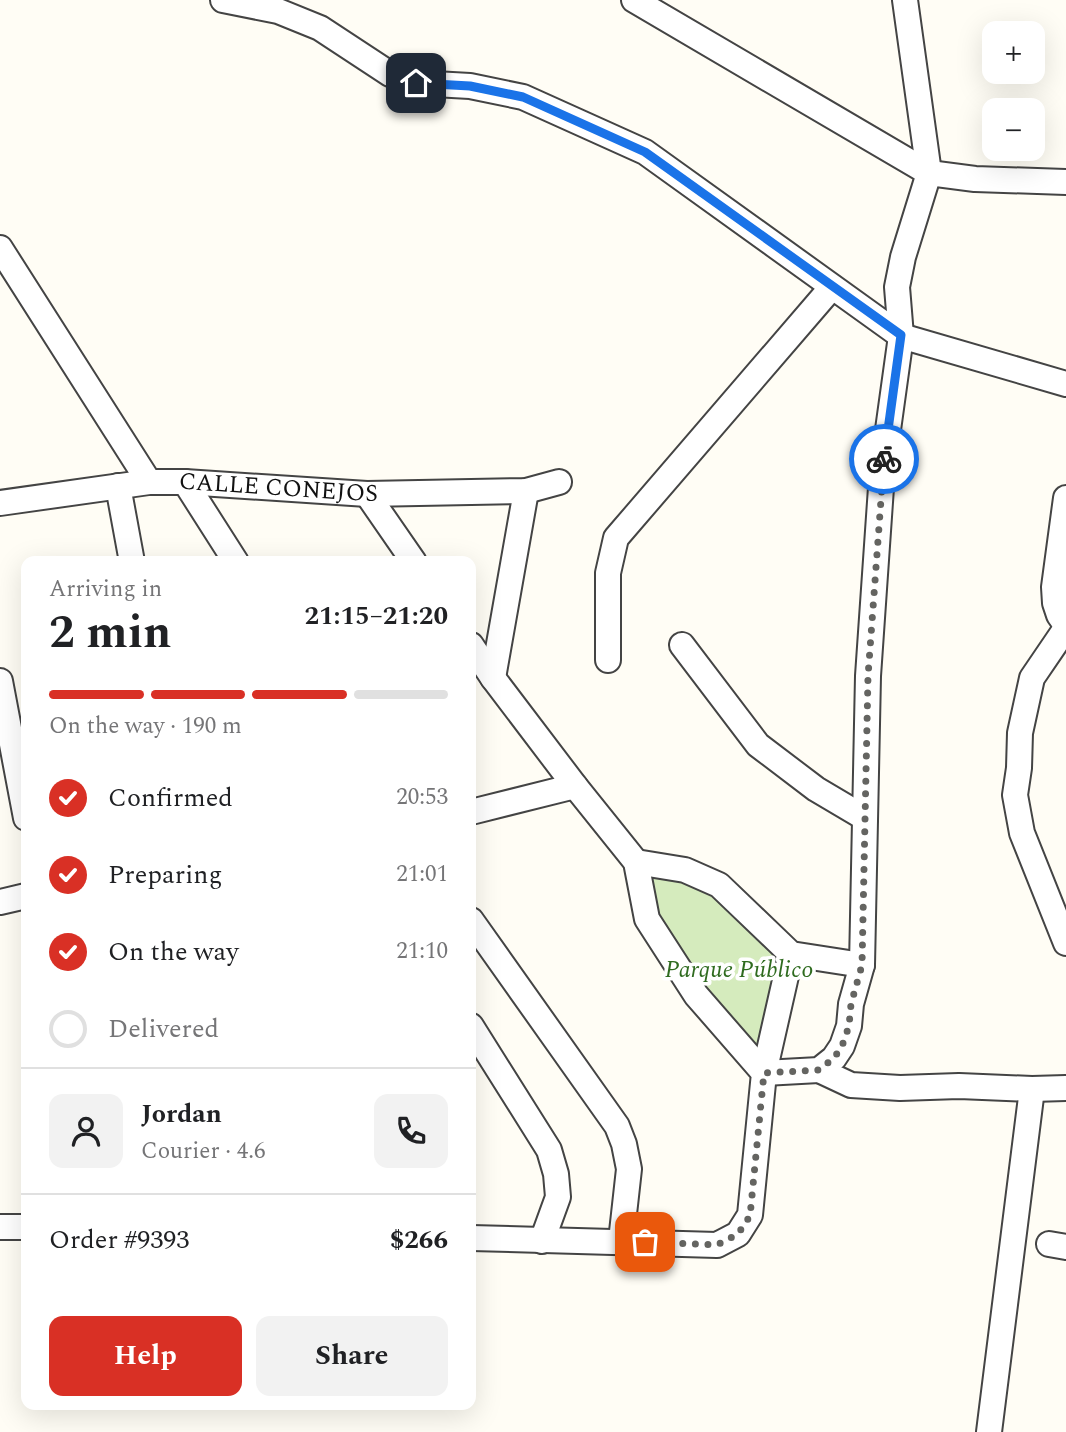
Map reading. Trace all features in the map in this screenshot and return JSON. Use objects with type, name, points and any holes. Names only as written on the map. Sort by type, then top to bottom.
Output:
[{"type":"street","points":[[223,0],[278,11],[320,28],[390,75],[416,83],[470,86],[523,97],[645,152],[901,335],[1066,384]]},
{"type":"street","points":[[634,0],[929,173],[975,179],[1066,183]]},
{"type":"street","points":[[819,1070],[834,1058],[842,1046],[862,965],[868,676],[882,473],[901,335],[897,287],[903,257],[929,173],[905,0]]},
{"type":"street","points":[[0,248],[149,482]]},
{"type":"street","points":[[608,660],[608,573],[616,538],[832,287]]},
{"type":"street","name":"CALLE CONEJOS","points":[[0,503],[149,482],[367,494],[526,491],[559,482]]},
{"type":"street","points":[[185,482],[232,556]]},
{"type":"street","points":[[118,486],[131,556]]},
{"type":"street","points":[[493,678],[526,491]]},
{"type":"street","points":[[367,494],[410,556]]},
{"type":"street","points":[[1066,498],[1055,587],[1055,603],[1066,626],[1032,678],[1020,733],[1015,795],[1022,833],[1066,943]]},
{"type":"street","points":[[682,645],[758,745],[816,789],[865,818]]},
{"type":"street","points":[[476,652],[575,786],[636,862],[647,919],[696,995],[764,1073]]},
{"type":"street","points":[[0,681],[21,792]]},
{"type":"street","points":[[476,810],[575,786]]},
{"type":"street","points":[[636,862],[685,870],[719,886],[791,954],[862,965]]},
{"type":"street","points":[[0,902],[21,897]]},
{"type":"street","points":[[476,927],[617,1126],[629,1169],[621,1241]]},
{"type":"street","points":[[476,1238],[717,1245],[738,1234],[750,1216],[764,1073],[791,954]]},
{"type":"street","points":[[476,1034],[549,1150],[556,1174],[558,1197],[542,1241]]},
{"type":"street","points":[[764,1073],[819,1070],[851,1085],[900,1088],[1066,1088]]},
{"type":"street","points":[[989,1432],[1032,1089]]},
{"type":"street","points":[[0,1227],[21,1227]]},
{"type":"green space","name":"Parque Público","points":[[636,862],[685,870],[791,954],[764,1073],[686,980]]},
{"type":"way so far","points":[[645,1242],[717,1245],[738,1234],[750,1216],[764,1073],[819,1070],[834,1058],[842,1046],[849,1026],[851,1004],[862,965],[868,676],[884,459]]},
{"type":"route","points":[[416,83],[470,86],[523,97],[645,152],[901,335],[884,459]]}]
